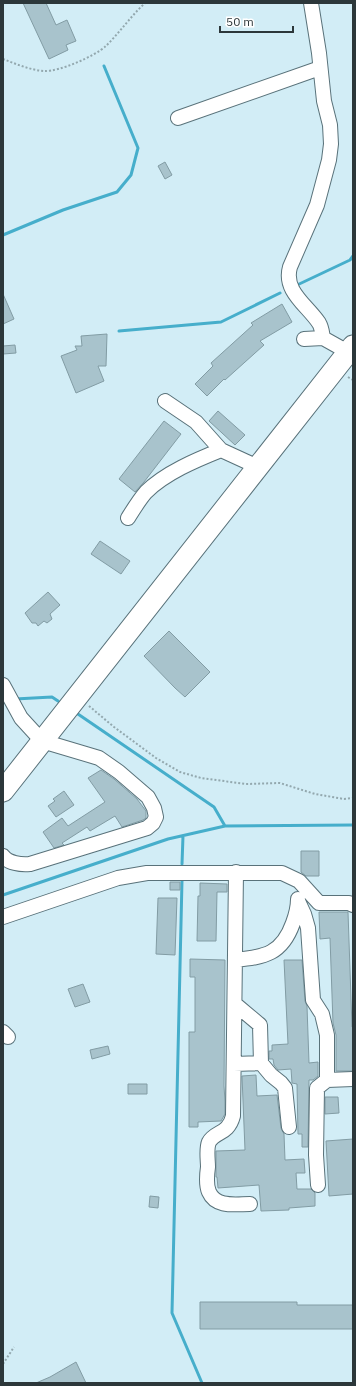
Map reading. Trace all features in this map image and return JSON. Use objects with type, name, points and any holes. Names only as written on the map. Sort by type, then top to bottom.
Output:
[{"type":"highway","points":[[3,791],[351,349]]},
{"type":"street","points":[[310,3],[324,101],[330,125],[331,144],[329,160],[317,205],[288,273],[290,286],[319,324],[323,338]]},
{"type":"street","points":[[178,118],[320,68]]},
{"type":"street","points":[[304,340],[323,338],[351,349]]},
{"type":"street","points":[[165,401],[196,422],[221,450],[258,467]]},
{"type":"street","points":[[128,518],[146,493],[168,475],[221,450]]},
{"type":"street","points":[[3,685],[21,718],[42,741],[63,746],[99,758],[119,772],[148,797],[156,811],[156,817],[153,823],[147,828],[30,864],[16,864],[3,856]]},
{"type":"street","points":[[236,872],[233,1116],[229,1126],[212,1139],[208,1145],[207,1183],[208,1191],[221,1203],[250,1204]]},
{"type":"street","points":[[3,917],[118,878],[147,873],[282,873],[299,881],[319,903],[349,903],[353,905]]},
{"type":"street","points":[[282,873],[294,888],[308,928],[313,1000],[322,1014],[327,1035],[327,1080]]},
{"type":"street","points":[[235,960],[257,958],[267,955],[282,944],[292,925],[298,901]]},
{"type":"street","points":[[235,1004],[260,1025],[261,1063],[285,1088],[289,1127]]},
{"type":"street","points":[[234,1064],[261,1063]]},
{"type":"street","points":[[318,1185],[316,1155],[316,1090],[319,1085],[327,1080],[353,1079]]},
{"type":"path","points":[[3,59],[25,67],[45,71],[68,66],[105,46],[145,3]]},
{"type":"path","points":[[79,695],[114,727],[156,758],[180,772],[201,778],[234,781],[246,784],[280,783],[315,794],[344,799],[353,798]]},
{"type":"path","points":[[3,1364],[14,1347]]},
{"type":"building","points":[[23,3],[46,3],[56,25],[67,20],[76,41],[66,45],[68,50],[49,59]]},
{"type":"building","points":[[165,162],[172,175],[165,179],[158,166]]},
{"type":"building","points":[[3,294],[14,319],[3,324]]},
{"type":"building","points":[[282,304],[292,322],[260,341],[264,345],[225,380],[224,379],[207,396],[195,384],[213,366],[211,363],[253,325],[251,323]]},
{"type":"building","points":[[107,334],[106,366],[98,366],[104,381],[76,393],[61,356],[77,350],[75,346],[82,346],[81,336]]},
{"type":"building","points":[[15,345],[16,353],[3,354],[3,346]]},
{"type":"building","points":[[218,411],[245,435],[235,445],[209,421]]},
{"type":"building","points":[[164,421],[181,434],[135,492],[119,479]]},
{"type":"building","points":[[100,541],[130,561],[121,574],[91,554]]},
{"type":"building","points":[[48,592],[60,605],[50,614],[52,619],[47,623],[44,621],[38,626],[36,623],[32,623],[25,613]]},
{"type":"building","points":[[169,631],[210,672],[185,697],[144,656]]},
{"type":"building","points":[[101,770],[137,799],[146,811],[146,818],[122,827],[115,816],[90,831],[87,827],[62,843],[64,845],[54,848],[43,832],[62,818],[68,826],[105,802],[88,778]]},
{"type":"building","points":[[64,791],[74,805],[56,817],[48,806],[55,801],[53,799]]},
{"type":"building","points":[[301,851],[319,851],[319,876],[306,876],[301,872]]},
{"type":"building","points":[[170,882],[180,882],[180,890],[170,890]]},
{"type":"building","points":[[200,883],[227,884],[227,892],[217,892],[216,941],[197,941],[198,896],[200,896]]},
{"type":"building","points":[[158,898],[177,898],[175,955],[156,954]]},
{"type":"building","points":[[319,912],[348,912],[353,1027],[353,1071],[336,1071],[336,1035],[333,1023],[330,938],[320,939]]},
{"type":"building","points":[[190,959],[225,960],[225,1114],[221,1121],[198,1122],[198,1127],[189,1127],[189,1032],[195,1032],[195,977],[190,977]]},
{"type":"building","points":[[284,960],[302,960],[305,1001],[307,1006],[309,1063],[318,1062],[318,1076],[313,1080],[309,1080],[308,1147],[302,1147],[302,1134],[298,1134],[297,1084],[292,1083],[291,1069],[278,1070],[274,1065],[273,1059],[269,1059],[269,1051],[272,1051],[272,1045],[288,1044]]},
{"type":"building","points":[[83,984],[90,1002],[75,1007],[68,989]]},
{"type":"building","points":[[108,1046],[110,1054],[92,1059],[90,1050]]},
{"type":"building","points":[[256,1075],[257,1096],[277,1095],[281,1128],[284,1134],[285,1160],[304,1159],[305,1173],[296,1173],[297,1189],[311,1189],[315,1193],[315,1206],[289,1208],[289,1210],[261,1211],[259,1185],[218,1188],[216,1177],[216,1151],[245,1150],[242,1076]]},
{"type":"building","points":[[128,1084],[147,1084],[147,1094],[128,1094]]},
{"type":"building","points":[[325,1097],[338,1097],[339,1113],[325,1114]]},
{"type":"building","points":[[353,1139],[353,1194],[329,1196],[326,1141]]},
{"type":"building","points":[[150,1196],[159,1197],[158,1208],[149,1207]]},
{"type":"building","points":[[200,1302],[297,1302],[297,1305],[353,1305],[353,1329],[200,1329]]},
{"type":"building","points":[[76,1362],[86,1383],[36,1383],[50,1377]]},
{"type":"waterway","points":[[3,235],[63,210],[117,192],[131,175],[138,148],[104,66]]},
{"type":"waterway","points":[[295,286],[350,260],[353,256]]},
{"type":"waterway","points":[[119,331],[221,322],[280,293]]},
{"type":"waterway","points":[[15,699],[52,697],[58,701]]},
{"type":"waterway","points":[[75,712],[214,807],[225,826]]},
{"type":"waterway","points":[[3,895],[168,839],[225,826],[353,825]]},
{"type":"waterway","points":[[182,864],[183,836]]},
{"type":"waterway","points":[[182,880],[172,1313],[202,1383]]}]
